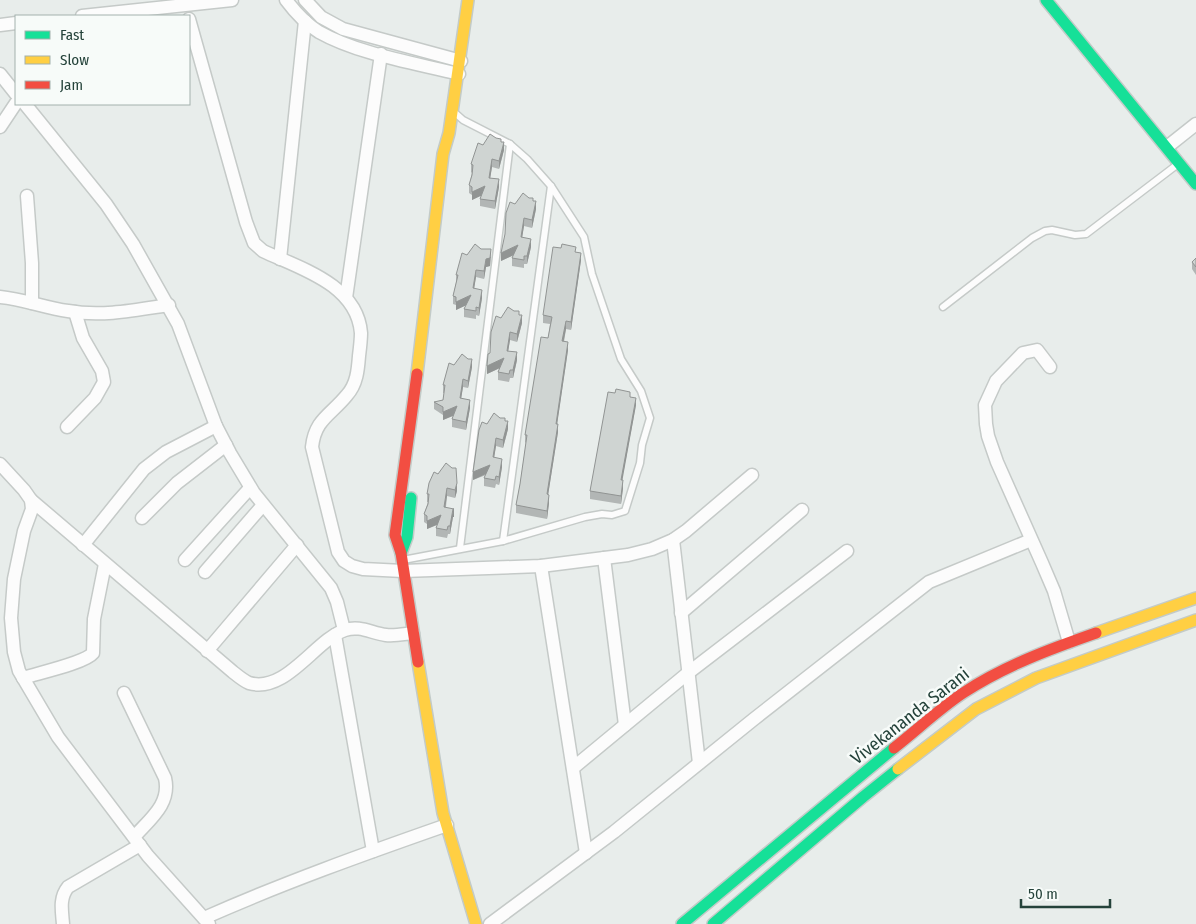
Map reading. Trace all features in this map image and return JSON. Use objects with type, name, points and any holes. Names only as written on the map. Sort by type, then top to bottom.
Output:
[{"type":"street","points":[[88,15],[150,4],[187,13],[208,1],[232,0]]},
{"type":"street","points":[[286,0],[305,21],[329,37],[381,54],[460,67]]},
{"type":"street","points":[[305,0],[321,17],[343,30],[460,67]]},
{"type":"street","points":[[468,0],[453,112],[443,154],[395,535],[402,562],[443,813],[476,924]]},
{"type":"street","points":[[468,83],[479,0]]},
{"type":"street","points":[[1046,0],[1196,184]]},
{"type":"street","points":[[280,259],[305,21]]},
{"type":"street","points":[[0,25],[15,23]]},
{"type":"street","points":[[190,24],[246,222],[254,243],[263,251],[333,285],[346,298],[357,316],[361,332],[355,383],[348,395],[318,425],[313,434],[312,447],[338,552],[344,561],[352,566],[363,568],[402,562],[541,566],[644,551],[673,540],[752,475]]},
{"type":"street","points":[[346,298],[381,54]]},
{"type":"street","points":[[0,74],[15,93]]},
{"type":"street","points":[[402,562],[408,537],[414,472],[441,273],[453,159],[463,120],[465,102]]},
{"type":"street","points":[[0,127],[15,104]]},
{"type":"street","points":[[26,105],[106,204],[133,244],[169,305],[178,324],[216,426],[250,488],[331,588],[337,602],[339,632],[373,851]]},
{"type":"street","points":[[1167,147],[1196,124]]},
{"type":"street","points":[[27,196],[32,263],[32,303]]},
{"type":"street","points":[[0,296],[75,312],[120,312],[169,305]]},
{"type":"street","points":[[67,427],[95,398],[104,382],[102,371],[83,338],[75,312]]},
{"type":"street","points":[[1050,367],[1037,350],[1023,353],[996,381],[985,404],[986,424],[997,462],[1054,591],[1069,642]]},
{"type":"street","points":[[83,545],[144,468],[166,452],[216,426]]},
{"type":"street","points":[[142,518],[177,483],[226,446]]},
{"type":"street","points":[[0,464],[31,500],[233,672],[248,682],[261,684],[274,681],[287,674],[339,632],[361,628],[388,635],[413,633]]},
{"type":"street","points":[[185,560],[250,488]]},
{"type":"street","points":[[31,500],[32,509],[24,531],[14,579],[11,618],[14,652],[23,678],[58,737],[137,841],[206,921],[268,890],[447,825]]},
{"type":"street","points":[[205,572],[263,505]]},
{"type":"street","points":[[681,613],[802,510]]},
{"type":"street","points":[[673,540],[698,764]]},
{"type":"street","points":[[490,924],[586,853],[929,582],[1031,540]]},
{"type":"street","points":[[208,650],[297,545]]},
{"type":"street","points":[[572,768],[688,673],[847,551]]},
{"type":"street","points":[[604,558],[625,725]]},
{"type":"street","points":[[23,678],[78,662],[90,657],[93,653],[94,619],[105,564]]},
{"type":"street","points":[[541,566],[586,853]]},
{"type":"street","name":"Vivekananda Sarani","points":[[682,924],[962,694],[994,674],[1024,659],[1196,598]]},
{"type":"street","name":"Vivekananda Sarani","points":[[714,924],[863,797],[976,709],[1036,678],[1196,620]]},
{"type":"street","points":[[63,924],[62,898],[64,892],[68,887],[137,841],[163,803],[168,788],[124,693]]},
{"type":"street","points":[[768,853],[779,867]]},
{"type":"lane","points":[[402,562],[460,548],[503,541],[585,517],[602,514],[612,515],[624,511],[640,463],[642,445],[650,418],[641,391],[621,359],[592,274],[584,237],[551,186],[527,159],[510,144],[463,120],[453,112]]},
{"type":"lane","points":[[460,548],[510,144]]},
{"type":"lane","points":[[943,307],[1032,238],[1045,231],[1052,230],[1075,235],[1086,234],[1179,163]]},
{"type":"lane","points":[[503,541],[551,186]]},
{"type":"building","points":[[490,134],[504,142],[499,161],[492,159],[489,178],[499,179],[495,201],[480,199],[485,186],[472,192],[472,187],[469,185],[473,165],[471,164],[478,143],[483,145]]},
{"type":"building","points":[[523,193],[529,198],[533,198],[533,201],[536,201],[532,220],[524,218],[521,237],[531,239],[527,256],[524,256],[524,260],[512,258],[518,245],[501,253],[505,234],[506,213],[510,202],[515,204]]},
{"type":"building","points":[[475,244],[481,249],[491,249],[490,258],[486,259],[484,271],[476,270],[473,288],[482,290],[479,308],[476,307],[476,311],[464,309],[471,295],[456,302],[456,297],[453,296],[462,253],[467,255]]},
{"type":"building","points":[[562,244],[576,247],[575,252],[581,253],[571,322],[566,321],[562,341],[568,342],[547,494],[549,495],[547,511],[516,505],[541,337],[548,338],[552,317],[543,315],[553,247],[561,248]]},
{"type":"building","points":[[1196,258],[1196,267],[1192,262]]},
{"type":"building","points":[[508,307],[514,311],[519,311],[519,315],[522,315],[517,334],[510,332],[507,351],[517,352],[513,370],[510,370],[509,374],[498,372],[504,358],[487,366],[491,332],[496,316],[501,318]]},
{"type":"building","points":[[462,354],[468,359],[472,359],[468,381],[463,379],[460,398],[470,400],[466,422],[452,419],[457,406],[443,412],[443,407],[434,402],[443,400],[445,385],[443,385],[449,363],[454,365]]},
{"type":"building","points":[[616,389],[630,392],[630,397],[636,398],[621,480],[623,480],[621,496],[590,491],[608,392],[615,393]]},
{"type":"building","points":[[494,413],[508,421],[503,440],[496,438],[493,457],[502,459],[499,477],[496,476],[495,480],[484,478],[490,465],[473,472],[479,430],[482,422],[487,424]]},
{"type":"building","points":[[446,463],[452,468],[456,468],[457,483],[455,490],[447,488],[444,507],[454,509],[450,526],[448,526],[447,530],[436,528],[441,515],[427,521],[427,516],[424,514],[428,504],[429,483],[434,472],[438,474]]},
{"type":"traffic: fast","points":[[1046,0],[1196,184]]},
{"type":"traffic: fast","points":[[401,553],[407,537],[411,498]]},
{"type":"traffic: fast","points":[[682,924],[894,748]]},
{"type":"traffic: fast","points":[[713,924],[898,769]]},
{"type":"traffic: slow","points":[[417,374],[443,154],[449,133],[468,0]]},
{"type":"traffic: slow","points":[[1096,633],[1196,598]]},
{"type":"traffic: slow","points":[[898,769],[976,709],[1036,678],[1196,620]]},
{"type":"traffic: slow","points":[[418,662],[443,813],[476,924]]},
{"type":"traffic: jam","points":[[417,374],[395,535],[401,553],[418,662]]},
{"type":"traffic: jam","points":[[894,748],[945,706],[979,683],[1028,659],[1096,633]]}]
